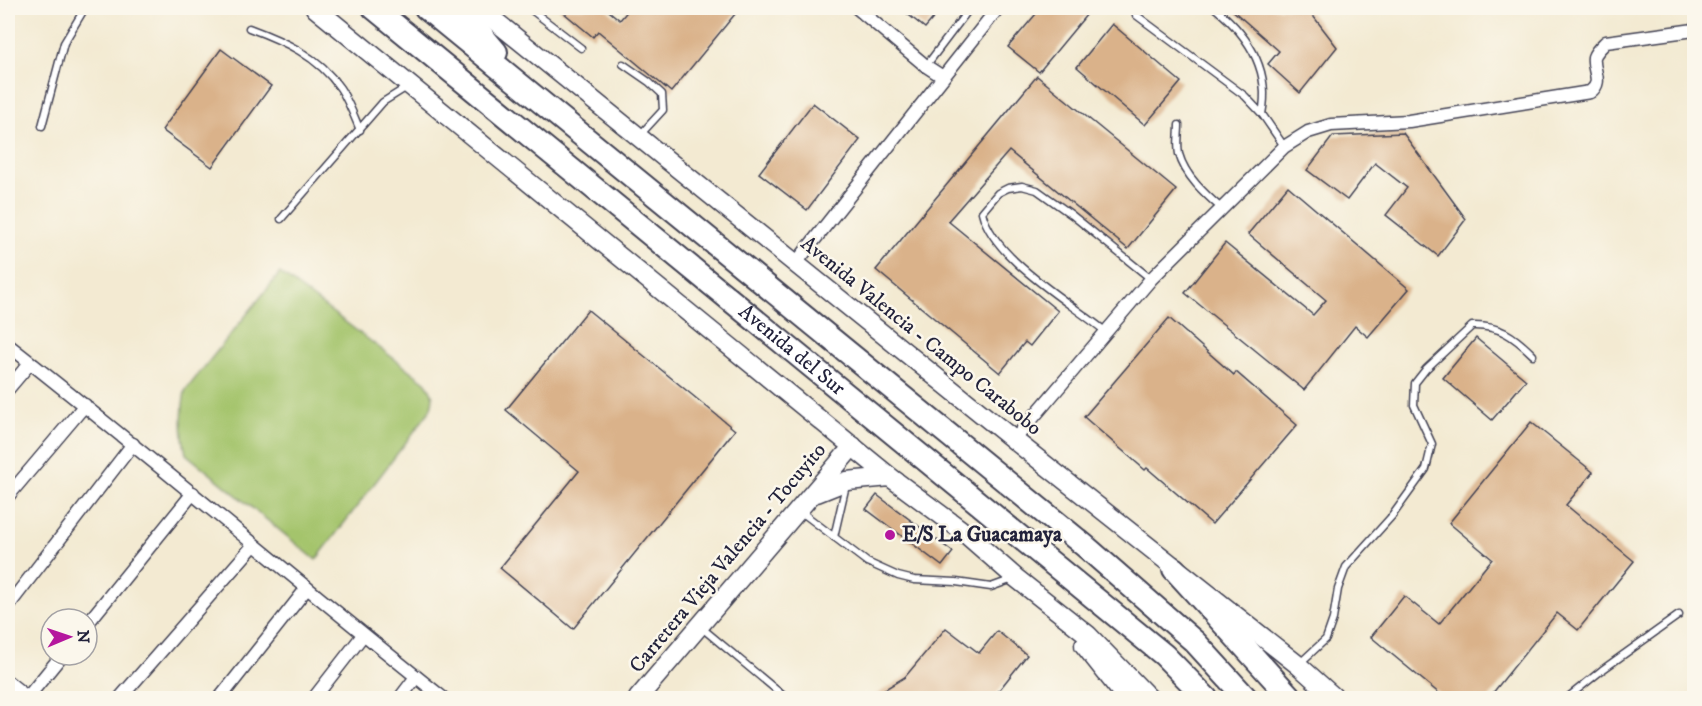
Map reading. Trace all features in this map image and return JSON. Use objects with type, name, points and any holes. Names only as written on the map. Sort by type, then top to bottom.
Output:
[{"type":"highway","name":"Avenida del Sur","points":[[374,8],[1164,655],[1206,699]]},
{"type":"highway","name":"Avenida del Sur","points":[[426,8],[1085,546],[1195,642],[1246,699]]},
{"type":"highway","points":[[459,8],[530,92]]},
{"type":"highway","points":[[1174,568],[1291,699]]},
{"type":"street","points":[[315,8],[890,477],[960,529],[1016,578],[1058,610],[1088,635],[1149,699]]},
{"type":"street","name":"Avenida Valencia - Campo Carabobo","points":[[479,8],[1014,440],[1298,665],[1335,699]]},
{"type":"street","points":[[857,8],[943,77]]},
{"type":"street","points":[[796,263],[998,8]]},
{"type":"street","points":[[1014,440],[1151,279],[1284,147],[1308,132],[1331,125],[1409,121],[1590,93],[1598,83],[1594,57],[1606,42],[1695,30]]},
{"type":"street","points":[[8,345],[133,444],[254,546],[443,699]]},
{"type":"street","points":[[8,389],[30,363]]},
{"type":"street","points":[[8,496],[85,405]]},
{"type":"street","points":[[8,606],[133,444]]},
{"type":"street","name":"Carretera Vieja Valencia - Tocuyito","points":[[638,699],[853,446]]},
{"type":"street","points":[[813,494],[847,481],[890,477]]},
{"type":"street","points":[[99,609],[193,493]]},
{"type":"street","points":[[120,699],[254,546]]},
{"type":"street","points":[[220,699],[307,588]]},
{"type":"street","points":[[1058,610],[1126,699]]},
{"type":"street","points":[[314,699],[363,635]]},
{"type":"street","points":[[8,682],[28,698],[53,667]]},
{"type":"street","points":[[400,699],[416,678]]},
{"type":"lane","points":[[42,126],[64,43],[85,8]]},
{"type":"lane","points":[[529,8],[581,48]]},
{"type":"lane","points":[[927,66],[970,8]]},
{"type":"lane","points":[[1215,8],[1234,23],[1245,37],[1262,72],[1264,102],[1262,114]]},
{"type":"lane","points":[[1136,15],[1245,96],[1262,114],[1284,147]]},
{"type":"lane","points":[[249,28],[271,36],[311,57],[326,69],[341,90],[360,130]]},
{"type":"lane","points":[[623,64],[662,94],[663,110],[638,138]]},
{"type":"lane","points":[[281,219],[383,102],[410,85]]},
{"type":"lane","points":[[1179,125],[1179,154],[1189,174],[1206,195],[1221,208]]},
{"type":"lane","points":[[1106,332],[1066,304],[996,241],[985,225],[982,212],[998,193],[1008,188],[1022,186],[1037,190],[1072,215],[1151,279]]},
{"type":"lane","points":[[1298,665],[1326,639],[1333,620],[1338,589],[1346,567],[1392,516],[1426,469],[1432,444],[1414,405],[1415,383],[1426,369],[1472,326],[1486,326],[1516,338],[1533,355]]},
{"type":"lane","points":[[834,537],[847,481]]},
{"type":"lane","points":[[800,510],[867,562],[898,576],[914,580],[991,587],[1016,578]]},
{"type":"lane","points":[[1567,699],[1602,670],[1679,615]]},
{"type":"lane","points":[[699,625],[786,699]]},
{"type":"green space","points":[[280,273],[425,382],[433,396],[429,412],[316,560],[186,454],[183,438],[182,415],[185,391]]},
{"type":"building","points":[[558,8],[605,8],[620,20],[630,8],[740,8],[671,92],[598,31],[593,37]]},
{"type":"building","points":[[900,8],[942,8],[925,28]]},
{"type":"building","points":[[1041,8],[1092,8],[1039,72],[1008,47]]},
{"type":"building","points":[[1230,8],[1307,8],[1337,47],[1300,93],[1268,64],[1279,51]]},
{"type":"building","points":[[1112,24],[1181,82],[1145,125],[1077,67]]},
{"type":"building","points":[[221,49],[271,86],[212,167],[162,130]]},
{"type":"building","points":[[1037,76],[1176,190],[1128,249],[1009,151],[948,221],[1058,311],[1030,346],[1025,342],[1000,373],[876,270]]},
{"type":"building","points":[[813,103],[860,140],[807,210],[759,173]]},
{"type":"building","points":[[1403,133],[1466,219],[1438,256],[1386,215],[1407,188],[1375,163],[1347,200],[1307,170],[1333,136]]},
{"type":"building","points":[[1288,186],[1409,289],[1368,337],[1355,326],[1304,390],[1185,293],[1225,243],[1313,315],[1326,300],[1248,234]]},
{"type":"building","points":[[588,310],[735,430],[573,629],[500,568],[579,471],[506,410]]},
{"type":"building","points":[[1169,318],[1234,375],[1236,372],[1297,425],[1212,524],[1084,417]]},
{"type":"building","points":[[1476,338],[1526,380],[1492,420],[1443,378]]},
{"type":"building","points":[[1531,422],[1593,472],[1566,505],[1634,561],[1578,630],[1557,613],[1488,699],[1446,699],[1371,637],[1404,596],[1439,624],[1492,559],[1449,523]]},
{"type":"building","points":[[877,495],[953,552],[942,566],[866,509]]},
{"type":"building","points":[[946,628],[979,653],[997,631],[1027,655],[992,699],[869,699],[905,677]]},
{"type":"place","name":"E/S La Guacamaya","points":[[890,535]]}]
